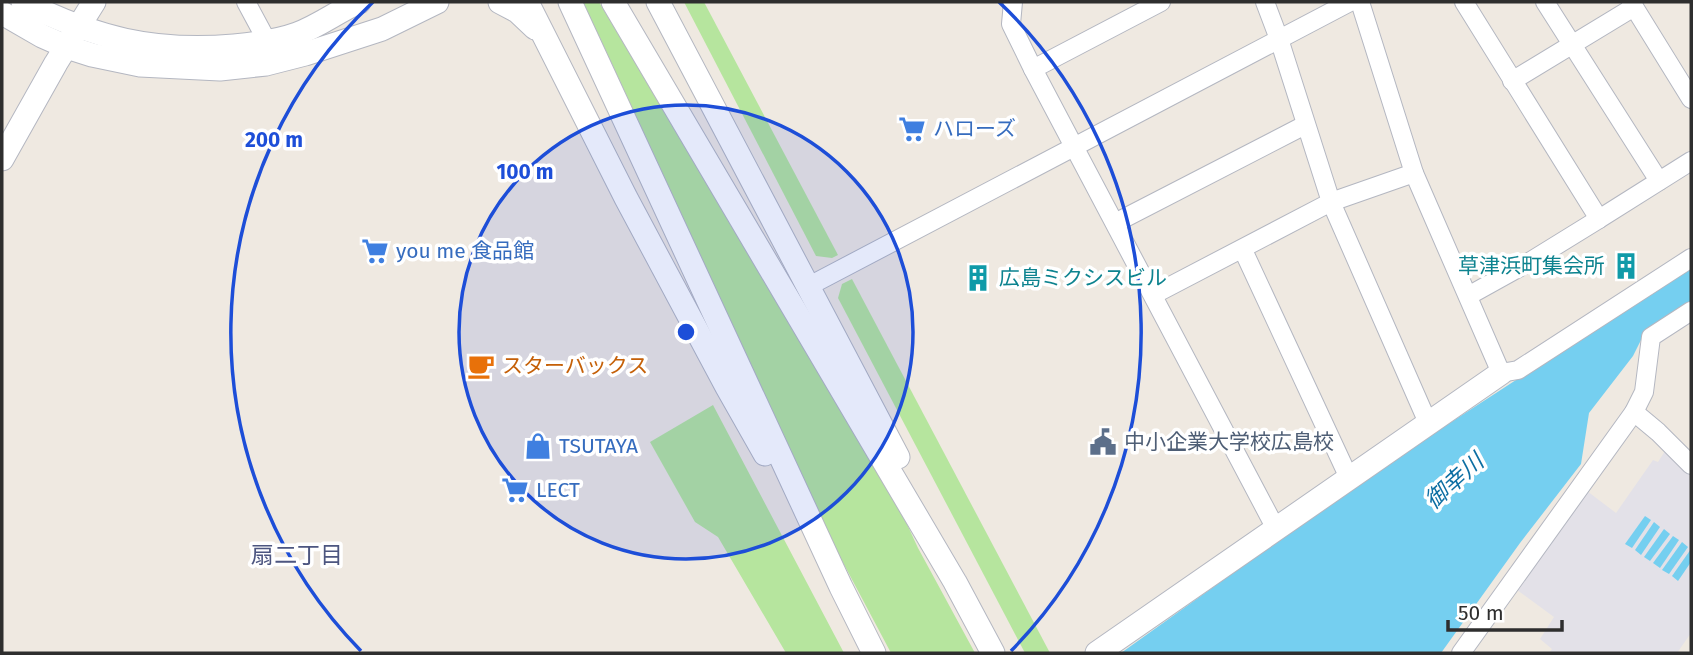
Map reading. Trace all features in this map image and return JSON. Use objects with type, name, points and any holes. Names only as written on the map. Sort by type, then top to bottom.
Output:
[{"type":"street","points":[[23,2],[103,58],[140,65],[220,69],[285,60],[383,29],[437,2]]},
{"type":"street","points":[[2,159],[94,2]]},
{"type":"street","points":[[246,2],[267,41]]},
{"type":"street","points":[[350,38],[420,2]]},
{"type":"street","points":[[500,2],[517,11],[545,37]]},
{"type":"street","points":[[527,2],[625,198],[841,587]]},
{"type":"street","points":[[570,2],[874,653]]},
{"type":"street","points":[[613,2],[955,582],[993,653]]},
{"type":"street","points":[[1013,2],[1011,24],[1033,69],[1276,529]]},
{"type":"street","points":[[1033,69],[1161,2]]},
{"type":"street","points":[[1265,2],[1331,202],[1428,423]]},
{"type":"street","points":[[809,286],[1350,2]]},
{"type":"street","points":[[1360,2],[1414,173],[1501,373]]},
{"type":"street","points":[[1464,2],[1599,219]]},
{"type":"street","points":[[1545,2],[1659,181]]},
{"type":"street","points":[[2,13],[42,36],[168,47],[218,47],[285,37],[308,29],[351,3]]},
{"type":"street","points":[[660,4],[902,464],[955,582]]},
{"type":"street","points":[[1512,81],[1633,5],[1691,100]]},
{"type":"street","points":[[1115,223],[1306,125]]},
{"type":"street","points":[[1468,296],[1531,261],[1691,161]]},
{"type":"street","points":[[1153,295],[1331,202],[1414,173]]},
{"type":"street","points":[[1243,250],[1349,478]]},
{"type":"street","points":[[1097,653],[1501,373],[1518,370],[1691,258]]},
{"type":"street","points":[[1461,653],[1634,412],[1644,392],[1651,337],[1691,311]]},
{"type":"street","points":[[1634,412],[1691,465]]},
{"type":"shaded area","points":[[1665,451],[1691,474],[1691,633],[1677,653],[1549,653],[1552,649],[1540,639],[1554,617],[1517,590],[1587,491],[1616,513],[1653,460],[1658,462]]},
{"type":"green space","points":[[581,2],[599,2],[889,485],[918,548],[975,653],[891,653],[839,555]]},
{"type":"green space","points":[[684,2],[704,2],[838,255],[832,258],[816,256]]},
{"type":"green space","points":[[852,279],[1050,653],[1025,653],[838,298],[842,284]]},
{"type":"green space","points":[[713,405],[844,653],[786,653],[718,537],[695,522],[650,442]]},
{"type":"water","name":"御幸川","points":[[1691,266],[1691,301],[1643,336],[1633,356],[1589,413],[1581,464],[1441,653],[1121,653],[1376,471]]},
{"type":"water","points":[[1645,516],[1651,520],[1632,548],[1625,544]]},
{"type":"water","points":[[1654,522],[1660,527],[1641,555],[1635,550]]},
{"type":"water","points":[[1664,529],[1670,534],[1650,561],[1644,557]]},
{"type":"water","points":[[1673,536],[1679,540],[1660,568],[1653,563]]},
{"type":"water","points":[[1682,542],[1688,547],[1669,574],[1662,570]]},
{"type":"water","points":[[1691,549],[1691,562],[1678,581],[1672,576]]},
{"type":"place","name":"ハローズ","points":[[912,129]]},
{"type":"place","name":"you me 食品館","points":[[375,251]]},
{"type":"place","name":"草津浜町集会所","points":[[1626,266]]},
{"type":"place","name":"広島ミクシスビル","points":[[978,278]]},
{"type":"place","name":"スターバックス","points":[[481,366]]},
{"type":"place","name":"中小企業大学校広島校","points":[[1103,442]]},
{"type":"place","name":"TSUTAYA","points":[[538,446]]},
{"type":"place","name":"LECT","points":[[515,490]]},
{"type":"district","name":"扇二丁目","points":[[297,555]]}]
